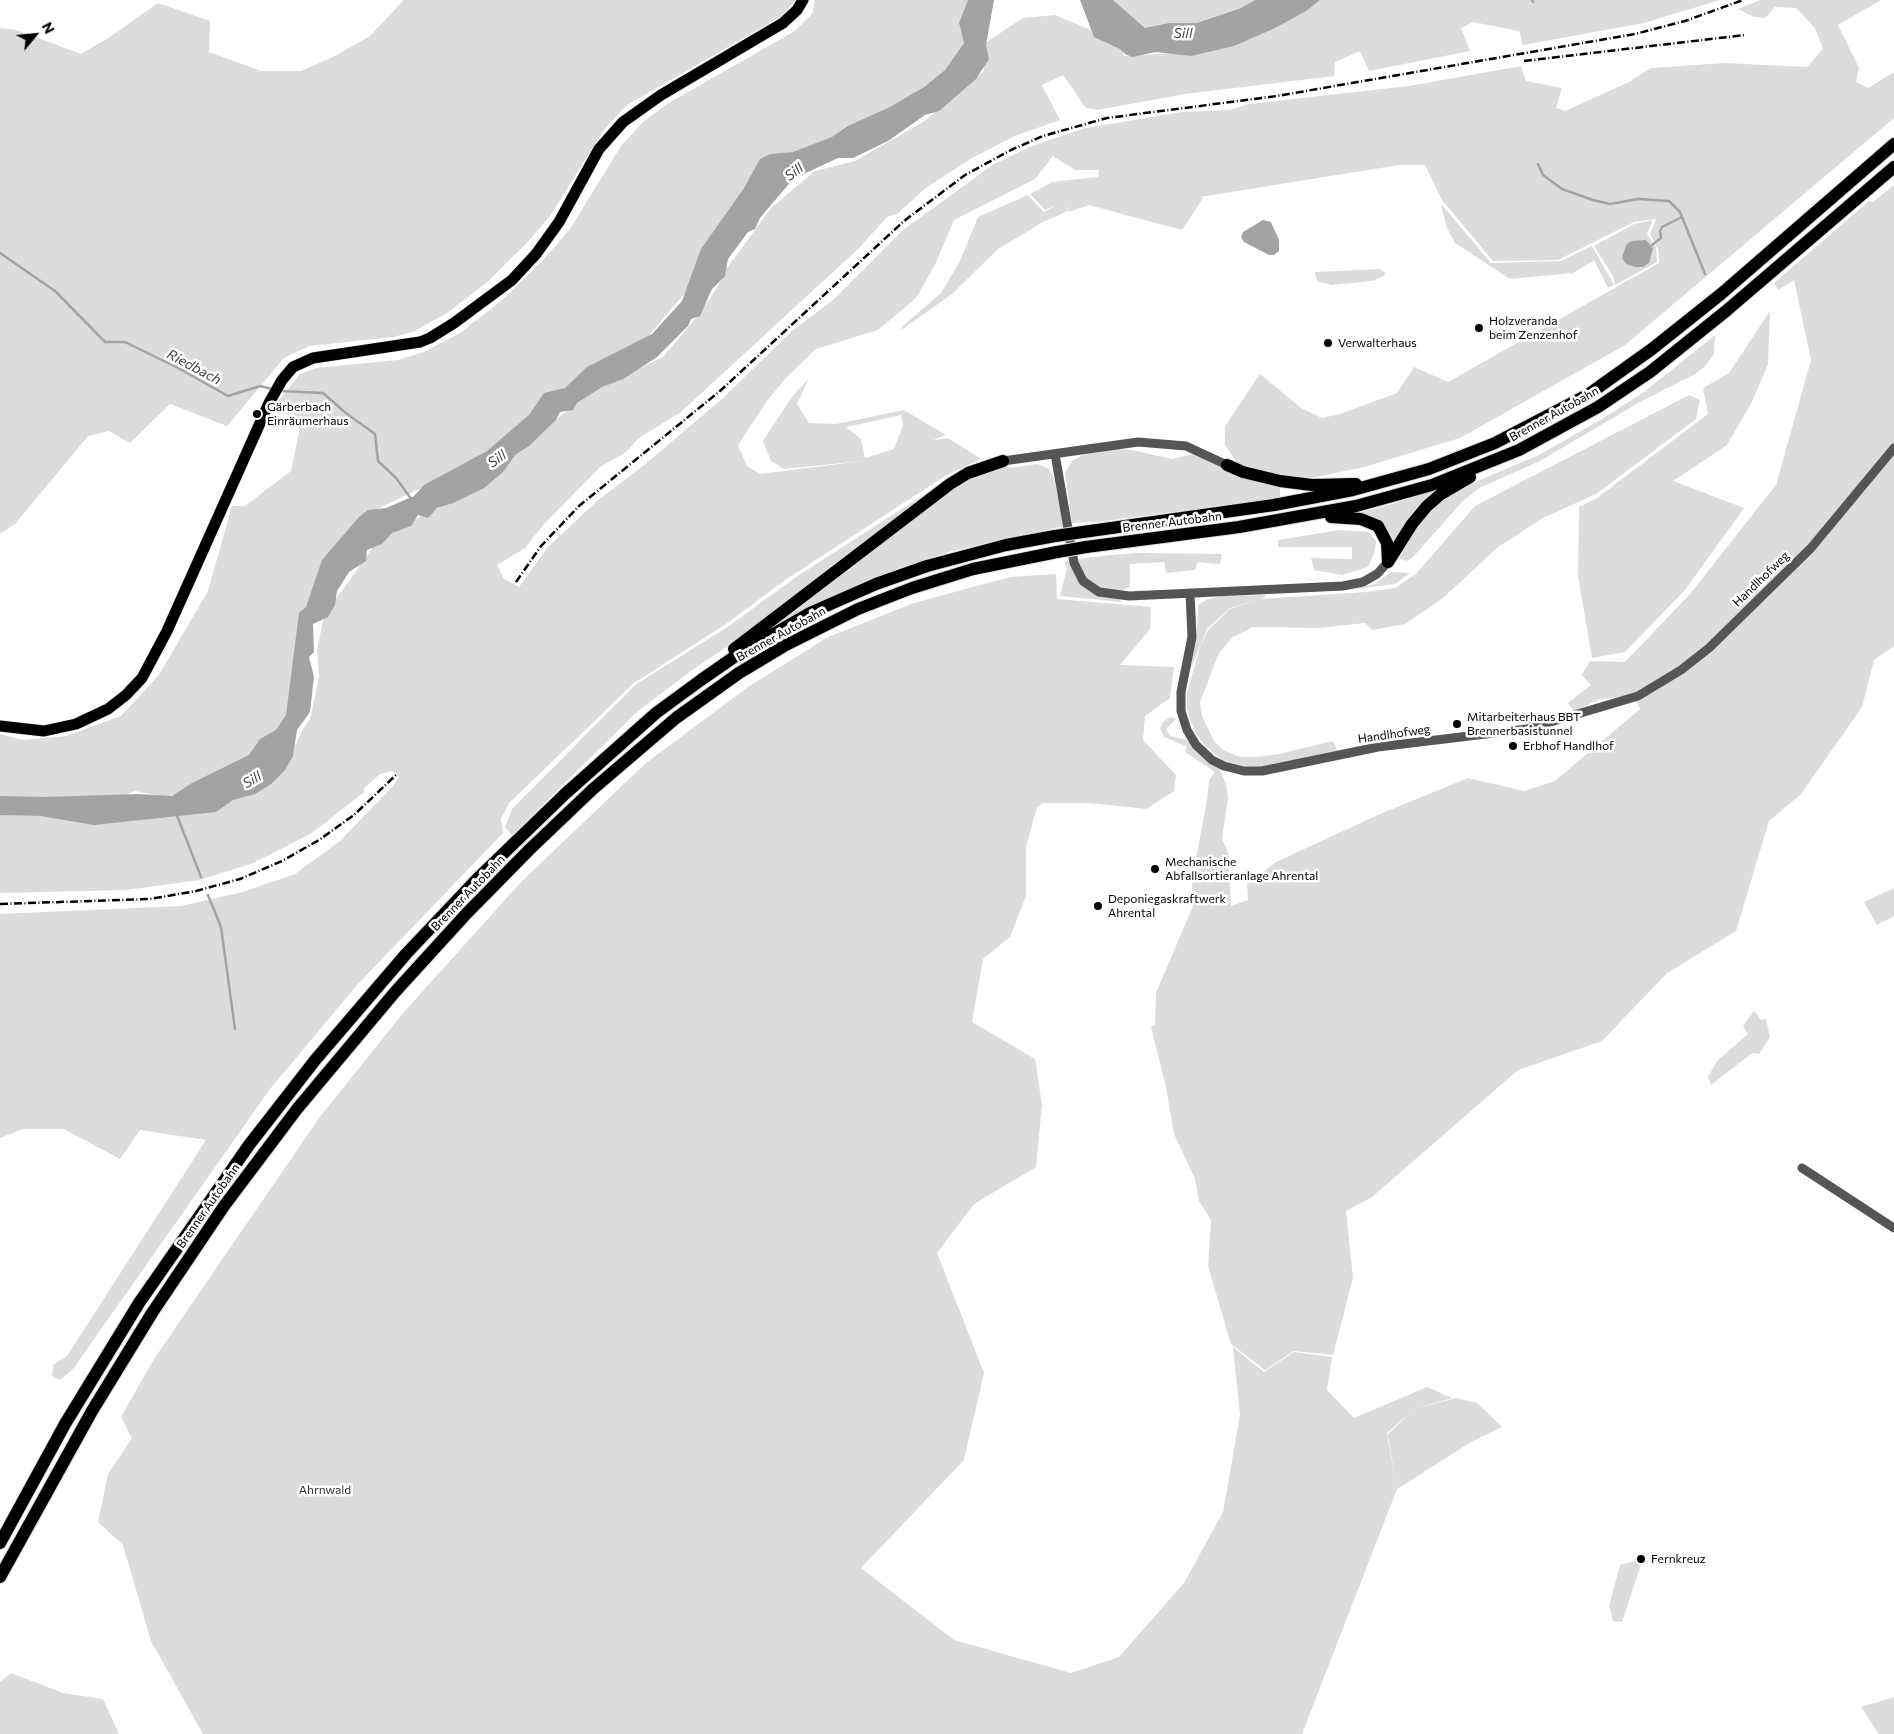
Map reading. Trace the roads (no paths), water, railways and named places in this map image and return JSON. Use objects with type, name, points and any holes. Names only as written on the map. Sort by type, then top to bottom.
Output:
[{"type":"highway","name":"Brenner Autobahn","points":[[0,1543],[65,1424],[138,1303],[229,1172],[316,1059],[406,954],[491,865],[604,758],[656,713],[701,680],[776,632],[810,613],[876,584],[949,559],[1006,545],[1055,536],[1274,506],[1381,483],[1457,459],[1495,443],[1558,412],[1614,377],[1721,294],[1894,144]]},
{"type":"highway","name":"Brenner Autobahn","points":[[0,1576],[92,1410],[152,1313],[229,1200],[297,1109],[383,1006],[467,913],[593,789],[676,718],[739,673],[784,646],[858,609],[912,588],[973,569],[1057,552],[1310,516],[1382,500],[1432,485],[1519,450],[1571,423],[1624,390],[1700,333],[1894,167]]},
{"type":"highway","points":[[1388,562],[1412,524],[1434,500],[1519,450]]},
{"type":"highway","points":[[701,680],[736,647],[950,484],[968,473],[1003,461]]},
{"type":"highway","points":[[1227,465],[1262,477],[1298,484],[1381,483]]},
{"type":"highway","points":[[1310,516],[1350,517],[1374,523],[1386,538],[1388,562]]},
{"type":"main road","points":[[0,726],[44,730],[76,724],[108,709],[126,695],[142,678],[167,631],[269,403],[282,380],[293,367],[306,360],[420,342],[454,323],[512,280],[536,254],[559,222],[599,149],[623,122],[661,95],[783,23],[797,10],[803,0]]},
{"type":"street","points":[[1003,461],[1127,442],[1186,446],[1227,465]]},
{"type":"street","name":"Handlhofweg","points":[[1190,593],[1192,637],[1181,692],[1181,711],[1187,730],[1196,745],[1212,760],[1224,766],[1244,771],[1262,771],[1374,748],[1527,730],[1638,696],[1681,670],[1709,648],[1811,548],[1894,448]]},
{"type":"street","points":[[1055,454],[1074,562],[1082,581],[1096,591],[1111,595],[1342,586],[1378,574],[1388,562]]},
{"type":"street","points":[[1802,1168],[1894,1228]]},
{"type":"water","name":"Sill","points":[[968,0],[994,0],[986,45],[989,59],[976,79],[939,111],[925,115],[888,141],[853,158],[838,158],[793,179],[760,218],[755,229],[748,232],[728,259],[725,276],[712,289],[700,316],[691,319],[688,326],[657,357],[623,379],[602,387],[577,403],[573,410],[560,412],[556,420],[529,446],[515,455],[503,472],[484,488],[453,503],[437,508],[428,518],[418,515],[411,526],[392,533],[382,544],[367,550],[366,561],[349,572],[337,591],[335,605],[328,617],[313,624],[314,652],[309,657],[314,677],[310,712],[297,730],[293,756],[285,770],[271,784],[255,794],[233,800],[216,812],[94,825],[41,816],[0,815],[0,796],[45,797],[138,794],[172,796],[192,783],[249,755],[260,739],[276,730],[286,715],[299,613],[306,607],[322,560],[359,517],[368,510],[386,508],[414,496],[424,485],[487,451],[529,415],[544,393],[565,388],[587,367],[652,334],[682,301],[701,249],[744,188],[760,159],[770,154],[793,152],[832,137],[848,126],[890,107],[924,87],[945,70],[964,43],[959,23]]},
{"type":"water","name":"Sill","points":[[1080,0],[1113,0],[1145,28],[1169,23],[1197,23],[1241,8],[1255,0],[1320,0],[1306,11],[1275,28],[1234,46],[1191,56],[1156,52],[1132,57],[1094,37]]},
{"type":"water","points":[[1263,220],[1271,222],[1279,240],[1279,251],[1274,255],[1269,255],[1244,242],[1241,237],[1243,232]]},
{"type":"water","points":[[1646,240],[1653,248],[1649,263],[1643,267],[1626,264],[1622,258],[1626,245],[1631,241]]},
{"type":"waterway","points":[[1538,164],[1543,175],[1562,189],[1593,200],[1610,204],[1638,199],[1669,201],[1680,212],[1705,274]]},
{"type":"waterway","points":[[1652,245],[1661,238],[1660,231],[1662,227],[1682,217]]},
{"type":"waterway","name":"Riedbach","points":[[0,253],[55,291],[105,342],[125,342],[180,369],[228,396],[260,386],[272,389]]},
{"type":"waterway","name":"Riedbach","points":[[280,391],[323,393],[347,414],[375,434],[378,461],[396,478],[412,500]]},
{"type":"waterway","points":[[176,813],[201,877]]},
{"type":"waterway","points":[[208,895],[221,927],[235,1029]]},
{"type":"railway","points":[[516,582],[541,546],[579,506],[720,391],[904,221],[965,175],[1011,150],[1043,136],[1107,118],[1277,96],[1635,34],[1685,21],[1743,0]]},
{"type":"railway","points":[[1524,61],[1745,35]]},
{"type":"railway","points":[[0,904],[150,899],[196,891],[240,879],[282,861],[319,840],[354,815],[396,775]]},
{"type":"place","name":"Holzveranda beim Zenzenhof","points":[[1479,328]]},
{"type":"place","name":"Verwalterhaus","points":[[1328,343]]},
{"type":"place","name":"Gärberbach Einräumerhaus","points":[[257,414]]},
{"type":"place","name":"Mitarbeiterhaus BBT Brennerbasistunnel","points":[[1457,724]]},
{"type":"place","name":"Erbhof Handlhof","points":[[1513,746]]},
{"type":"place","name":"Mechanische Abfallsortieranlage Ahrental","points":[[1155,869]]},
{"type":"place","name":"Deponiegaskraftwerk Ahrental","points":[[1098,906]]},
{"type":"place","name":"Fernkreuz","points":[[1641,1559]]},
{"type":"park label","name":"Ahrnwald","points":[[325,1490]]}]
